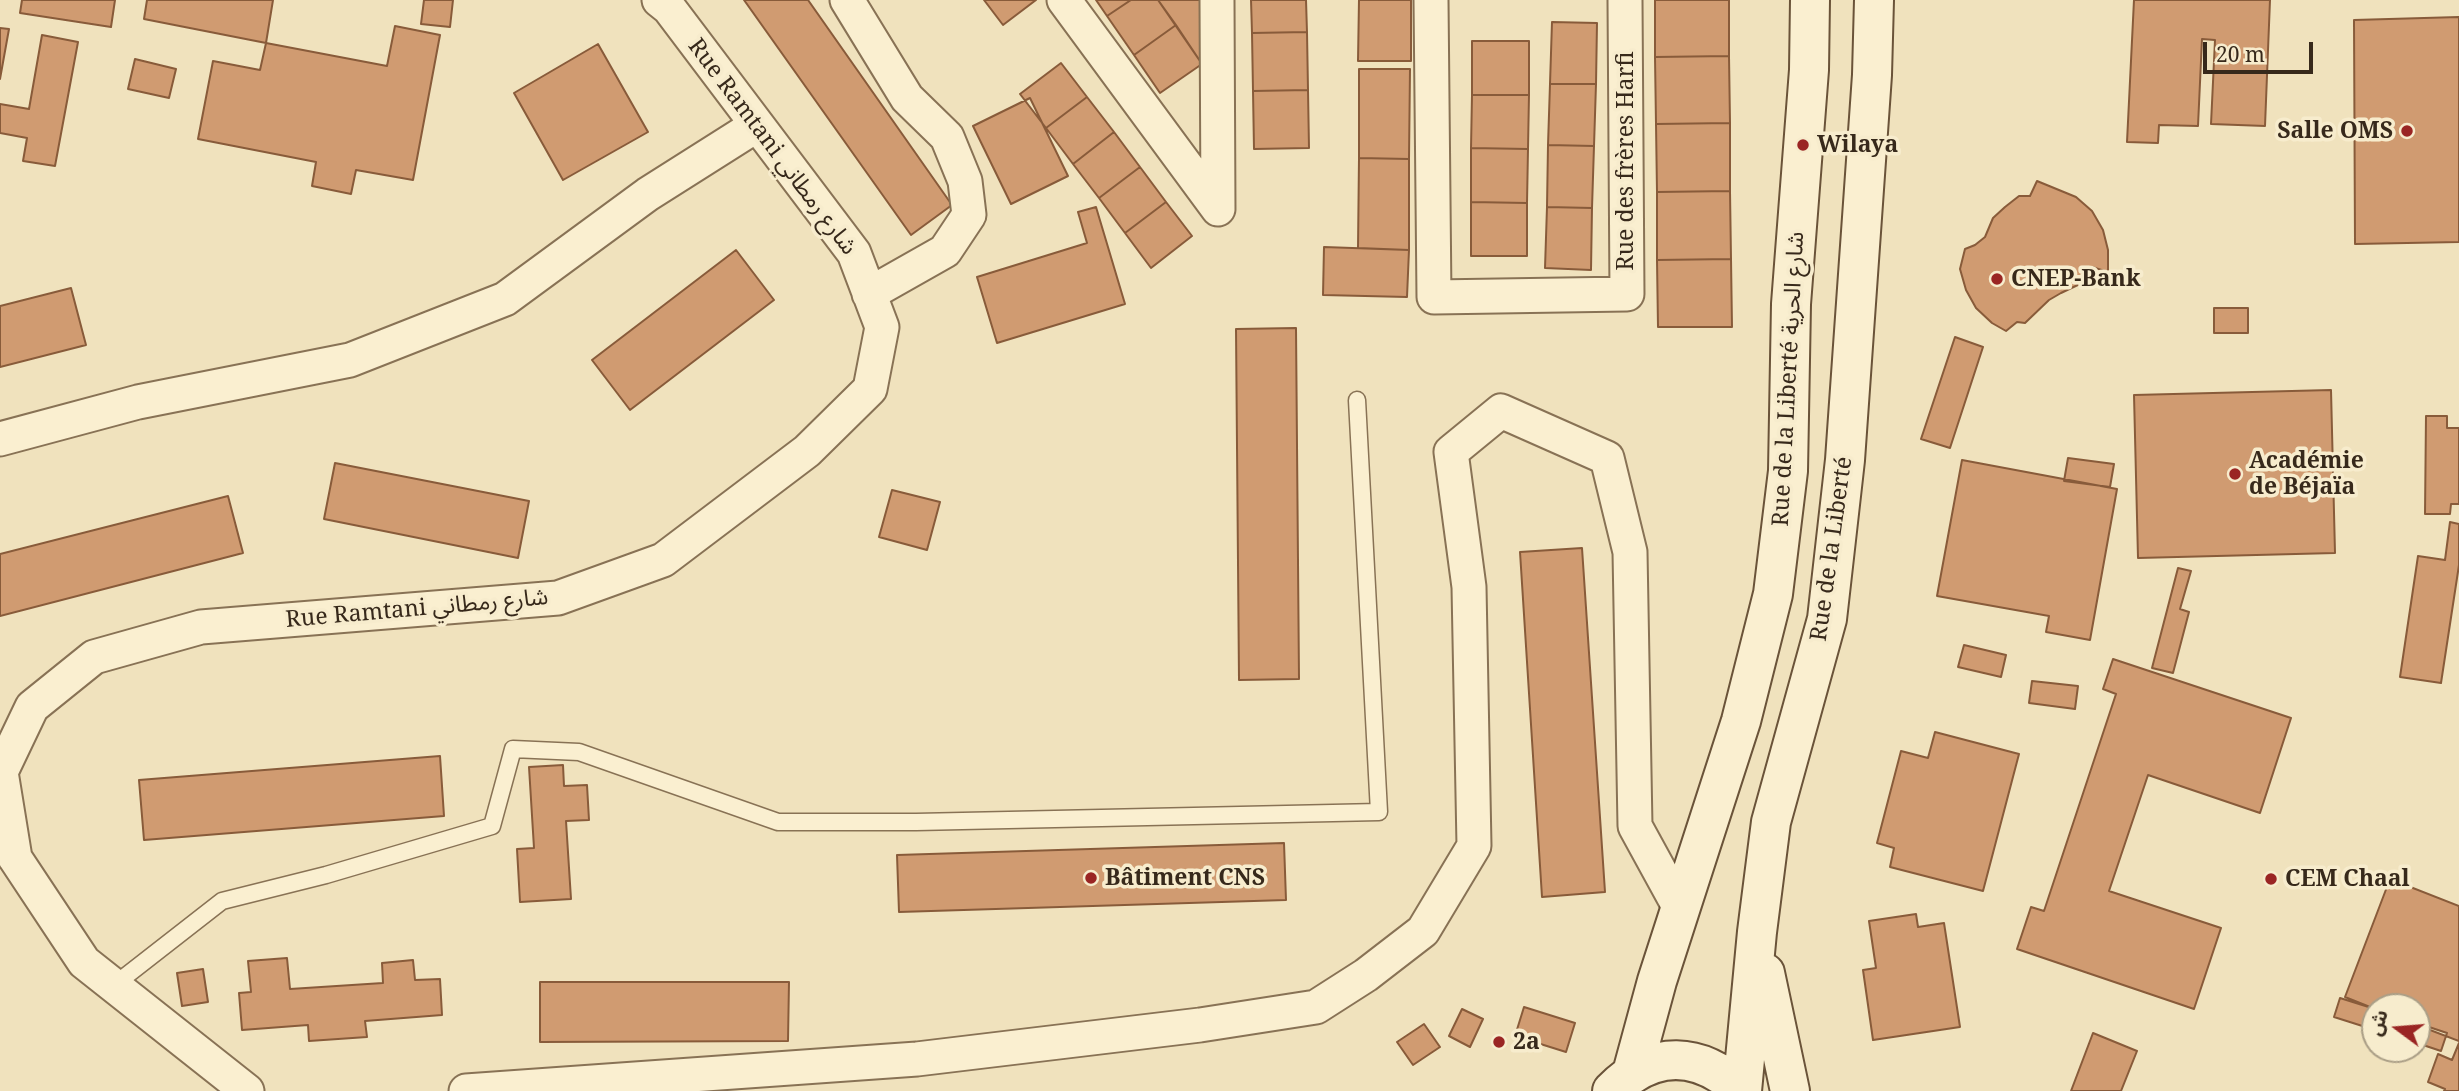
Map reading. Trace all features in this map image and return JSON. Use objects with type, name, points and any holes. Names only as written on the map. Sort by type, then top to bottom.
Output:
[{"type":"main road","name":"Rue de la Liberté شارع الحرية","points":[[1622,1082],[1681,910],[1741,721],[1773,594],[1788,471],[1791,304],[1809,70],[1810,0]]},
{"type":"main road","name":"Rue de la Liberté","points":[[1742,1091],[1757,932],[1771,822],[1827,619],[1846,446],[1871,87],[1874,0]]},
{"type":"main road","points":[[1757,932],[1790,1091]]},
{"type":"main road","points":[[1622,1082],[1655,1063],[1679,1060],[1703,1064],[1725,1075],[1742,1091]]},
{"type":"street","name":"Rue Ramtani شارع رمطاني","points":[[247,1091],[84,962],[15,858],[1,772],[32,707],[94,657],[201,627],[558,598],[663,560],[807,451],[870,389],[882,327],[854,253],[668,8],[659,0]]},
{"type":"street","points":[[846,0],[907,98],[947,137],[965,181],[969,215],[945,251],[869,293]]},
{"type":"street","points":[[1064,0],[1218,209],[1217,0]]},
{"type":"street","name":"Rue des frères Harfi","points":[[1431,0],[1434,297],[1627,294],[1625,0]]},
{"type":"street","points":[[0,439],[138,402],[350,360],[505,299],[648,194],[757,125]]},
{"type":"street","points":[[466,1091],[917,1059],[1186,1027],[1316,1007],[1366,975],[1423,930],[1474,846],[1469,587],[1451,452],[1501,411],[1607,458],[1630,552],[1635,825],[1681,910]]},
{"type":"lane","points":[[113,986],[222,901],[326,875],[492,827],[513,749],[579,752],[778,822],[929,822],[1379,812],[1357,400]]},
{"type":"building","points":[[22,0],[115,0],[111,27],[20,13]]},
{"type":"building","points":[[147,0],[273,0],[266,43],[144,19]]},
{"type":"building","points":[[424,0],[453,0],[450,27],[421,24]]},
{"type":"building","points":[[744,0],[808,0],[952,205],[911,235]]},
{"type":"building","points":[[984,0],[1036,0],[1003,25]]},
{"type":"building","points":[[1096,0],[1131,0],[1107,16]]},
{"type":"building","points":[[1131,0],[1158,0],[1176,25],[1134,55],[1107,16]]},
{"type":"building","points":[[1158,0],[1201,0],[1202,64]]},
{"type":"building","points":[[1251,0],[1306,0],[1307,32],[1252,33]]},
{"type":"building","points":[[1359,0],[1411,0],[1411,61],[1358,61]]},
{"type":"building","points":[[1655,0],[1729,0],[1729,56],[1655,57]]},
{"type":"building","points":[[2134,0],[2270,0],[2265,126],[2211,124],[2215,40],[2202,39],[2198,126],[2159,125],[2158,143],[2127,142]]},
{"type":"building","name":"Salle OMS","points":[[2459,17],[2459,242],[2355,244],[2354,20]]},
{"type":"building","points":[[1552,22],[1597,23],[1596,84],[1550,84]]},
{"type":"building","points":[[1176,25],[1202,64],[1160,93],[1134,55]]},
{"type":"building","points":[[395,26],[440,35],[413,180],[356,170],[351,194],[312,186],[316,162],[198,139],[213,61],[260,70],[266,43],[387,66]]},
{"type":"building","points":[[0,28],[9,29],[0,79]]},
{"type":"building","points":[[1307,32],[1308,90],[1253,91],[1252,33]]},
{"type":"building","points":[[42,35],[78,42],[55,166],[23,161],[27,138],[0,133],[0,104],[29,109]]},
{"type":"building","points":[[1472,41],[1529,41],[1529,95],[1472,95]]},
{"type":"building","points":[[598,44],[648,132],[563,180],[514,93]]},
{"type":"building","points":[[1729,56],[1730,123],[1656,124],[1655,57]]},
{"type":"building","points":[[135,59],[176,69],[169,98],[128,89]]},
{"type":"building","points":[[1061,63],[1087,97],[1046,128],[1020,94]]},
{"type":"building","points":[[1359,69],[1410,69],[1409,159],[1359,158]]},
{"type":"building","points":[[1550,84],[1596,84],[1594,146],[1548,145]]},
{"type":"building","points":[[1308,90],[1309,148],[1254,149],[1253,91]]},
{"type":"building","points":[[1472,95],[1529,95],[1528,149],[1471,148]]},
{"type":"building","points":[[1087,97],[1114,132],[1073,164],[1046,128]]},
{"type":"building","points":[[1030,98],[1068,176],[1011,204],[973,126]]},
{"type":"building","points":[[1730,123],[1730,191],[1657,192],[1656,124]]},
{"type":"building","points":[[1114,132],[1140,167],[1099,198],[1073,164]]},
{"type":"building","points":[[1548,145],[1594,146],[1592,208],[1547,207]]},
{"type":"building","points":[[1471,148],[1528,149],[1527,203],[1471,202]]},
{"type":"building","points":[[1359,158],[1409,159],[1409,250],[1358,248]]},
{"type":"building","points":[[1140,167],[1166,202],[1125,233],[1099,198]]},
{"type":"building","points":[[2037,181],[2076,197],[2092,211],[2103,230],[2108,250],[2108,272],[2092,267],[2092,284],[2082,283],[2061,293],[2049,300],[2025,323],[2017,322],[2006,331],[1992,323],[1976,308],[1966,290],[1960,269],[1965,249],[1985,237],[1993,218],[2005,207],[2019,196],[2030,196]]},
{"type":"building","points":[[1730,191],[1731,259],[1657,260],[1657,192]]},
{"type":"building","points":[[1166,202],[1192,236],[1151,268],[1125,233]]},
{"type":"building","points":[[1471,202],[1527,203],[1527,256],[1471,256]]},
{"type":"building","points":[[1096,207],[1125,304],[997,343],[977,277],[1087,243],[1078,212]]},
{"type":"building","points":[[1547,207],[1592,208],[1591,270],[1545,268]]},
{"type":"building","points":[[1324,247],[1409,250],[1407,297],[1323,295]]},
{"type":"building","points":[[736,250],[774,300],[630,410],[592,360]]},
{"type":"building","points":[[1731,259],[1732,327],[1658,327],[1657,260]]},
{"type":"building","points":[[71,288],[86,345],[0,367],[0,306]]},
{"type":"building","points":[[2214,308],[2248,308],[2248,333],[2214,333]]},
{"type":"building","points":[[1296,328],[1299,679],[1239,680],[1236,329]]},
{"type":"building","points":[[1955,337],[1983,347],[1950,448],[1921,439]]},
{"type":"building","name":"Académie de Béjaïa","points":[[2331,390],[2335,553],[2138,558],[2134,395]]},
{"type":"building","points":[[2426,416],[2447,416],[2447,428],[2459,428],[2459,504],[2451,504],[2450,514],[2425,514]]},
{"type":"building","points":[[2068,458],[2114,464],[2110,487],[2064,481]]},
{"type":"building","points":[[1962,460],[2117,489],[2090,640],[2046,632],[2049,616],[1937,596]]},
{"type":"building","points":[[335,463],[529,501],[518,558],[324,519]]},
{"type":"building","points":[[892,490],[940,502],[927,550],[879,537]]},
{"type":"building","points":[[228,496],[243,553],[0,616],[0,554]]},
{"type":"building","points":[[2450,522],[2459,524],[2459,565],[2441,683],[2400,677],[2418,556],[2445,560]]},
{"type":"building","points":[[1582,548],[1605,892],[1542,897],[1520,552]]},
{"type":"building","points":[[2178,568],[2191,571],[2180,609],[2189,612],[2173,673],[2152,668]]},
{"type":"building","points":[[1964,645],[2006,655],[2001,677],[1958,667]]},
{"type":"building","points":[[2113,659],[2291,718],[2260,813],[2148,775],[2109,891],[2221,928],[2194,1009],[2017,949],[2031,907],[2044,911],[2116,694],[2103,689]]},
{"type":"building","points":[[2032,681],[2078,686],[2075,709],[2029,703]]},
{"type":"building","points":[[1935,732],[2019,754],[1983,891],[1890,867],[1894,848],[1877,843],[1901,751],[1928,758]]},
{"type":"building","points":[[440,756],[444,816],[144,840],[139,780]]},
{"type":"building","points":[[563,765],[564,786],[587,785],[589,820],[566,821],[571,899],[520,902],[517,849],[534,848],[529,767]]},
{"type":"building","name":"Bâtiment CNS","points":[[1284,843],[1286,900],[899,912],[897,855]]},
{"type":"building","points":[[2390,879],[2459,906],[2459,1041],[2431,1030],[2431,993],[2361,993],[2361,1003],[2345,997]]},
{"type":"building","points":[[1916,914],[1918,927],[1944,923],[1960,1027],[1873,1040],[1863,970],[1876,968],[1869,921]]},
{"type":"building","points":[[287,958],[290,989],[383,983],[382,963],[413,960],[415,980],[440,979],[442,1015],[365,1021],[367,1037],[309,1041],[308,1025],[242,1030],[239,993],[251,992],[248,961]]},
{"type":"building","points":[[203,969],[208,1002],[182,1006],[177,973]]},
{"type":"building","points":[[540,982],[789,982],[788,1041],[540,1042]]},
{"type":"building","points":[[2340,998],[2361,1005],[2361,1026],[2334,1017]]},
{"type":"building","points":[[1524,1007],[1575,1023],[1566,1052],[1515,1036]]},
{"type":"building","points":[[1462,1009],[1483,1019],[1470,1047],[1449,1036]]},
{"type":"building","points":[[1424,1024],[1440,1047],[1413,1065],[1397,1042]]},
{"type":"building","points":[[2431,1028],[2447,1033],[2441,1051],[2431,1048]]},
{"type":"building","points":[[2093,1033],[2137,1051],[2121,1091],[2071,1091]]},
{"type":"building","points":[[2459,1043],[2459,1091],[2444,1091],[2445,1089],[2428,1082],[2438,1054],[2452,1060]]},
{"type":"place","name":"Salle OMS","points":[[2407,131]]},
{"type":"place","name":"Wilaya","points":[[1803,145]]},
{"type":"place","name":"CNEP-Bank","points":[[1997,279]]},
{"type":"place","name":"Académie de Béjaïa","points":[[2235,474]]},
{"type":"place","name":"Bâtiment CNS","points":[[1091,878]]},
{"type":"place","name":"CEM Chaal","points":[[2271,879]]},
{"type":"place","name":"2a","points":[[1499,1042]]}]
